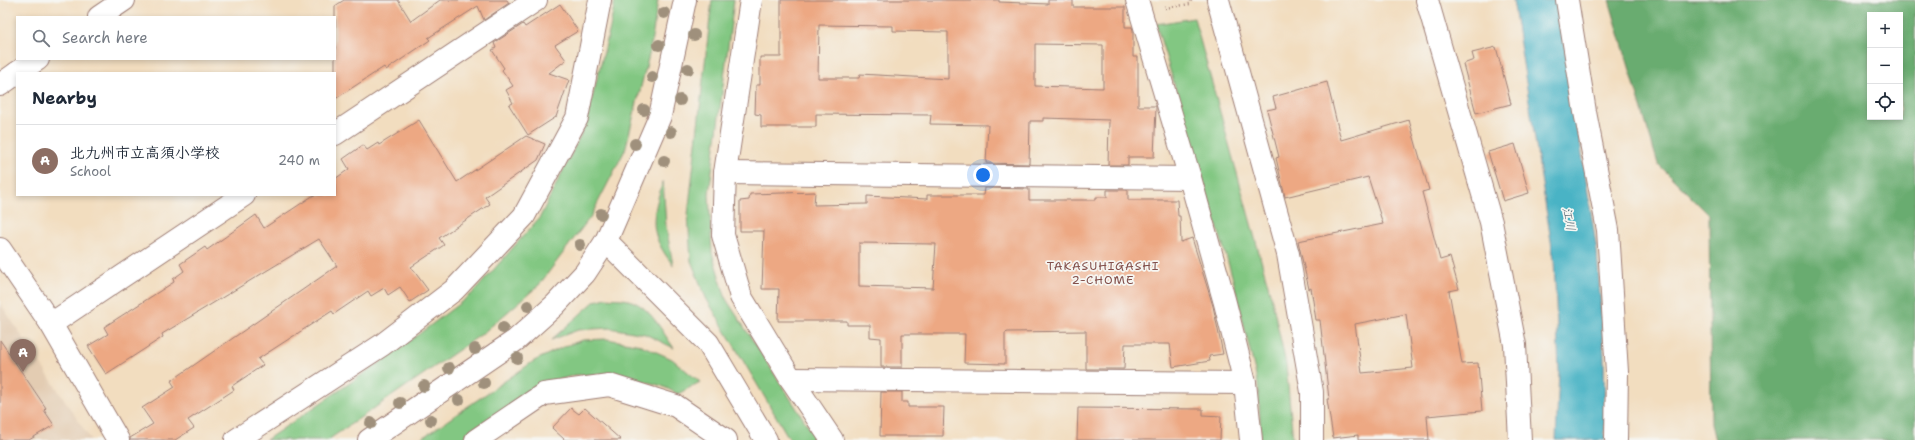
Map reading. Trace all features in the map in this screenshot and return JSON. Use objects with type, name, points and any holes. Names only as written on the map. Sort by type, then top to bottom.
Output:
[{"type":"street","points":[[100,16],[124,0]]},
{"type":"street","points":[[336,133],[536,0]]},
{"type":"street","points":[[236,440],[382,345],[454,290],[524,216],[576,118],[600,0]]},
{"type":"street","points":[[368,440],[516,340],[556,305],[585,273],[606,241],[660,116],[685,0]]},
{"type":"street","points":[[751,0],[725,173],[723,235],[741,297],[791,379],[832,440]]},
{"type":"street","points":[[1137,0],[1190,178],[1245,383],[1251,440]]},
{"type":"street","points":[[1218,0],[1288,254],[1312,392],[1312,440]]},
{"type":"street","points":[[1428,0],[1491,222],[1515,345],[1520,440]]},
{"type":"street","points":[[1567,0],[1585,112],[1608,230],[1618,372],[1616,440]]},
{"type":"street","points":[[18,72],[36,60]]},
{"type":"street","points":[[0,85],[16,74]]},
{"type":"street","points":[[725,173],[1190,178]]},
{"type":"street","points":[[51,324],[243,196]]},
{"type":"street","points":[[606,241],[708,343],[766,440]]},
{"type":"street","points":[[0,249],[51,324],[118,440]]},
{"type":"street","points":[[791,379],[1245,383]]},
{"type":"street","points":[[476,440],[544,394],[609,385],[676,406],[726,440]]},
{"type":"shaded area","points":[[0,303],[91,440],[0,440]]},
{"type":"green space","points":[[615,0],[658,0],[650,51],[625,150],[591,216],[539,285],[482,334],[328,440],[266,440],[394,353],[473,293],[540,217],[585,126],[610,28]]},
{"type":"green space","points":[[712,0],[734,0],[709,194],[712,253],[726,299],[817,440],[790,440],[706,298],[691,261],[688,215]]},
{"type":"green space","points":[[1609,0],[1915,0],[1915,440],[1715,440],[1711,424],[1709,215],[1658,164]]},
{"type":"green space","points":[[1194,18],[1271,296],[1286,364],[1293,440],[1261,440],[1258,384],[1233,279],[1156,24]]},
{"type":"green space","points":[[663,181],[666,226],[673,265],[659,243],[654,224],[656,205]]},
{"type":"green space","points":[[606,298],[628,300],[643,307],[655,320],[674,348],[645,334],[609,328],[578,330],[551,340],[595,301]]},
{"type":"green space","points":[[607,339],[641,345],[672,359],[700,382],[678,394],[662,386],[617,374],[575,375],[538,386],[460,440],[419,440],[534,361],[565,346],[583,340]]},
{"type":"water","name":"江川","points":[[1513,0],[1558,0],[1597,251],[1604,356],[1605,440],[1556,440],[1559,370],[1554,260]]},
{"type":"building","points":[[344,0],[398,0],[411,21],[440,0],[507,0],[509,3],[484,20],[478,6],[428,38],[430,40],[386,70],[384,67],[336,98],[335,6]]},
{"type":"building","points":[[781,0],[999,0],[999,2],[1048,4],[1048,0],[1073,0],[1073,7],[1125,7],[1125,27],[1132,27],[1133,57],[1138,57],[1138,106],[1156,106],[1154,157],[1128,157],[1128,165],[1108,165],[1109,120],[1043,118],[1043,121],[1030,121],[1029,164],[986,163],[988,125],[930,124],[931,115],[816,114],[816,127],[761,127],[761,115],[755,114],[756,85],[760,85],[760,57],[781,57]],"holes":[[[819,25],[893,26],[893,31],[948,32],[948,79],[860,74],[859,78],[818,78]],[[1035,44],[1103,45],[1103,88],[1035,86]]]},
{"type":"building","points":[[560,4],[578,31],[555,45],[566,60],[549,73],[569,80],[556,117],[528,135],[509,105],[513,103],[506,90],[513,86],[502,70],[504,68],[492,50],[496,48],[494,43],[523,24],[525,27]]},
{"type":"building","points":[[1496,47],[1511,104],[1476,113],[1463,64],[1474,60],[1472,53]]},
{"type":"building","points":[[1327,82],[1341,140],[1409,120],[1429,190],[1422,192],[1440,260],[1450,257],[1459,289],[1449,291],[1462,364],[1478,363],[1482,411],[1427,416],[1429,440],[1358,440],[1358,435],[1333,438],[1327,399],[1329,399],[1320,320],[1316,320],[1311,288],[1309,289],[1298,241],[1383,224],[1368,177],[1285,197],[1276,158],[1279,157],[1267,110],[1276,108],[1273,97]],"holes":[[[1406,314],[1413,368],[1362,373],[1355,324]]]},
{"type":"building","points":[[419,120],[457,182],[526,136],[545,144],[538,160],[485,197],[490,204],[439,238],[444,245],[411,267],[428,290],[410,302],[400,287],[388,295],[384,288],[371,296],[368,291],[334,314],[332,311],[258,359],[263,365],[232,386],[234,390],[188,420],[194,428],[175,440],[130,440],[130,438],[153,424],[142,408],[175,387],[171,381],[337,266],[319,239],[162,334],[163,337],[106,374],[88,346],[108,334],[104,327],[174,282],[173,279],[184,271],[180,264],[205,247],[207,250],[256,215],[264,228],[312,196],[336,196],[336,178],[349,169],[343,159],[363,145],[367,150],[378,143],[379,145]]},
{"type":"building","points":[[1515,144],[1529,193],[1503,201],[1488,152]]},
{"type":"building","points":[[985,188],[1029,189],[1029,200],[1096,200],[1096,197],[1107,197],[1107,190],[1128,190],[1128,200],[1177,200],[1178,216],[1180,216],[1181,242],[1192,238],[1213,306],[1223,354],[1209,356],[1210,361],[1173,367],[1170,344],[1125,344],[1124,369],[1086,369],[1086,331],[1008,332],[1005,333],[1005,364],[964,363],[965,334],[902,334],[902,367],[881,367],[881,338],[870,337],[870,325],[847,325],[847,321],[778,321],[779,289],[762,289],[764,231],[740,231],[740,201],[749,200],[750,194],[815,192],[814,205],[867,204],[867,196],[927,199],[927,195],[984,195]],"holes":[[[859,243],[936,244],[933,288],[859,286]]]},
{"type":"building","points":[[0,340],[46,408],[44,410],[54,425],[29,440],[0,440]]},
{"type":"building","points":[[881,392],[902,392],[902,402],[908,402],[908,407],[944,407],[943,436],[880,436]]},
{"type":"building","points":[[571,408],[579,414],[585,408],[621,440],[565,440],[552,428]]},
{"type":"building","points":[[1078,408],[1203,409],[1203,415],[1221,416],[1220,440],[1077,440]]},
{"type":"place","name":"北九州市立高須小学校","points":[[23,372]]},
{"type":"district","name":"TAKASUHIGASHI 2-CHOME","points":[[1103,273]]}]
